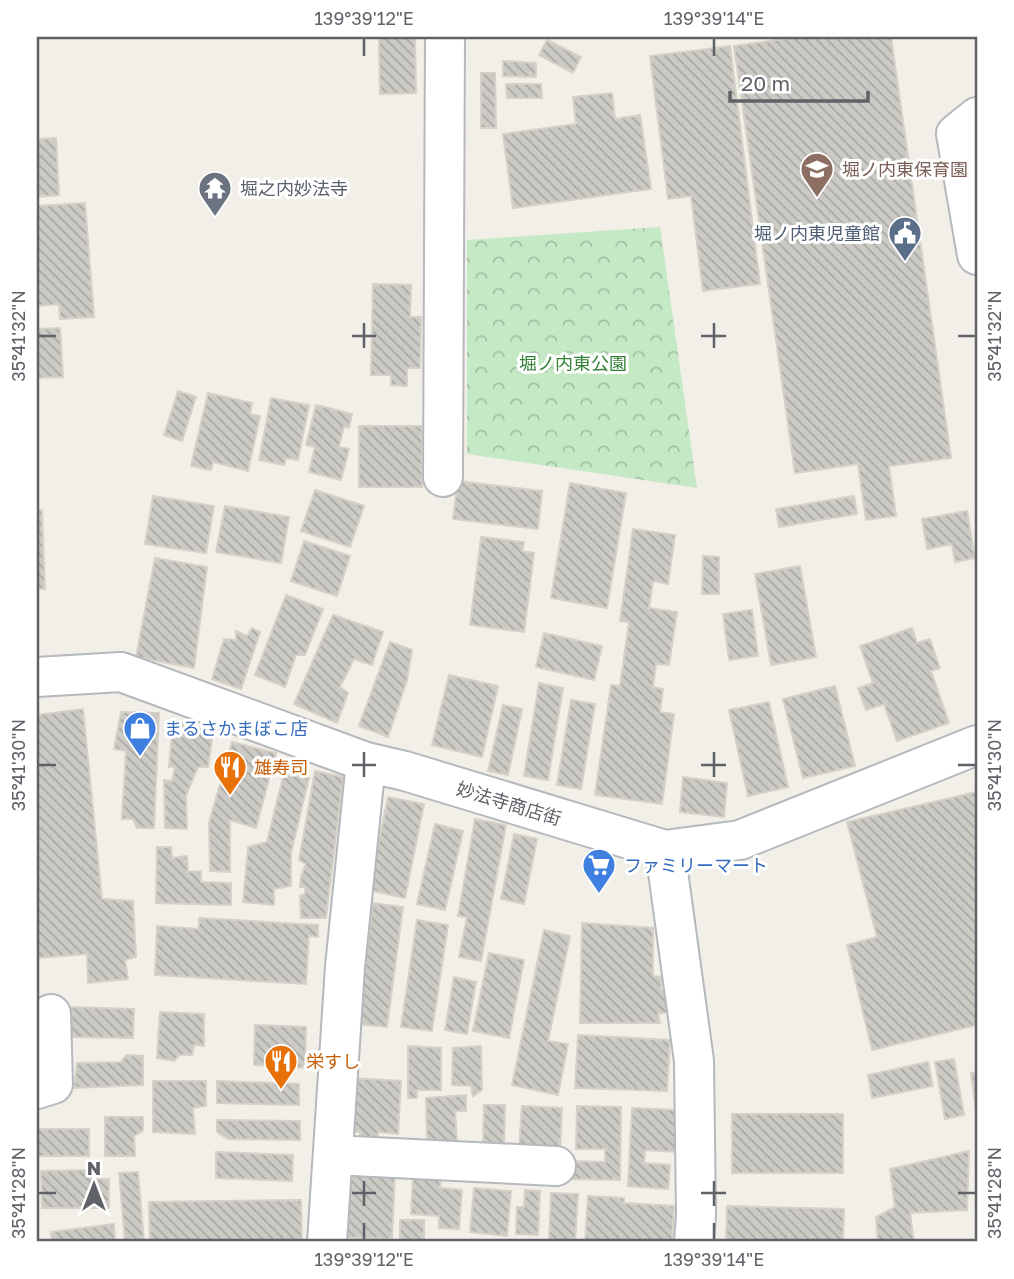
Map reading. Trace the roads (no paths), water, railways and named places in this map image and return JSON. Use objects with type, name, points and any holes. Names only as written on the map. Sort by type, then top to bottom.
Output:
[{"type":"street","points":[[443,477],[445,37]]},
{"type":"street","points":[[977,117],[956,134],[977,255]]},
{"type":"street","name":"妙法寺商店街","points":[[37,677],[121,672],[366,762],[405,771],[665,850],[740,840],[977,745]]},
{"type":"street","points":[[327,1242],[345,967],[366,762]]},
{"type":"street","points":[[665,850],[694,1061],[694,1242]]},
{"type":"street","points":[[37,1089],[53,1084],[51,1014]]},
{"type":"street","points":[[333,1155],[556,1166]]},
{"type":"place","name":"堀ノ内東保育園","points":[[817,199]]},
{"type":"place","name":"堀之内妙法寺","points":[[215,218]]},
{"type":"place","name":"堀ノ内東児童館","points":[[905,263]]},
{"type":"place","name":"まるさかまぼこ店","points":[[140,758]]},
{"type":"place","name":"雄寿司","points":[[230,797]]},
{"type":"place","name":"ファミリーマート","points":[[599,895]]},
{"type":"place","name":"栄すし","points":[[281,1091]]},
{"type":"park label","name":"堀ノ内東公園","points":[[573,363]]}]
